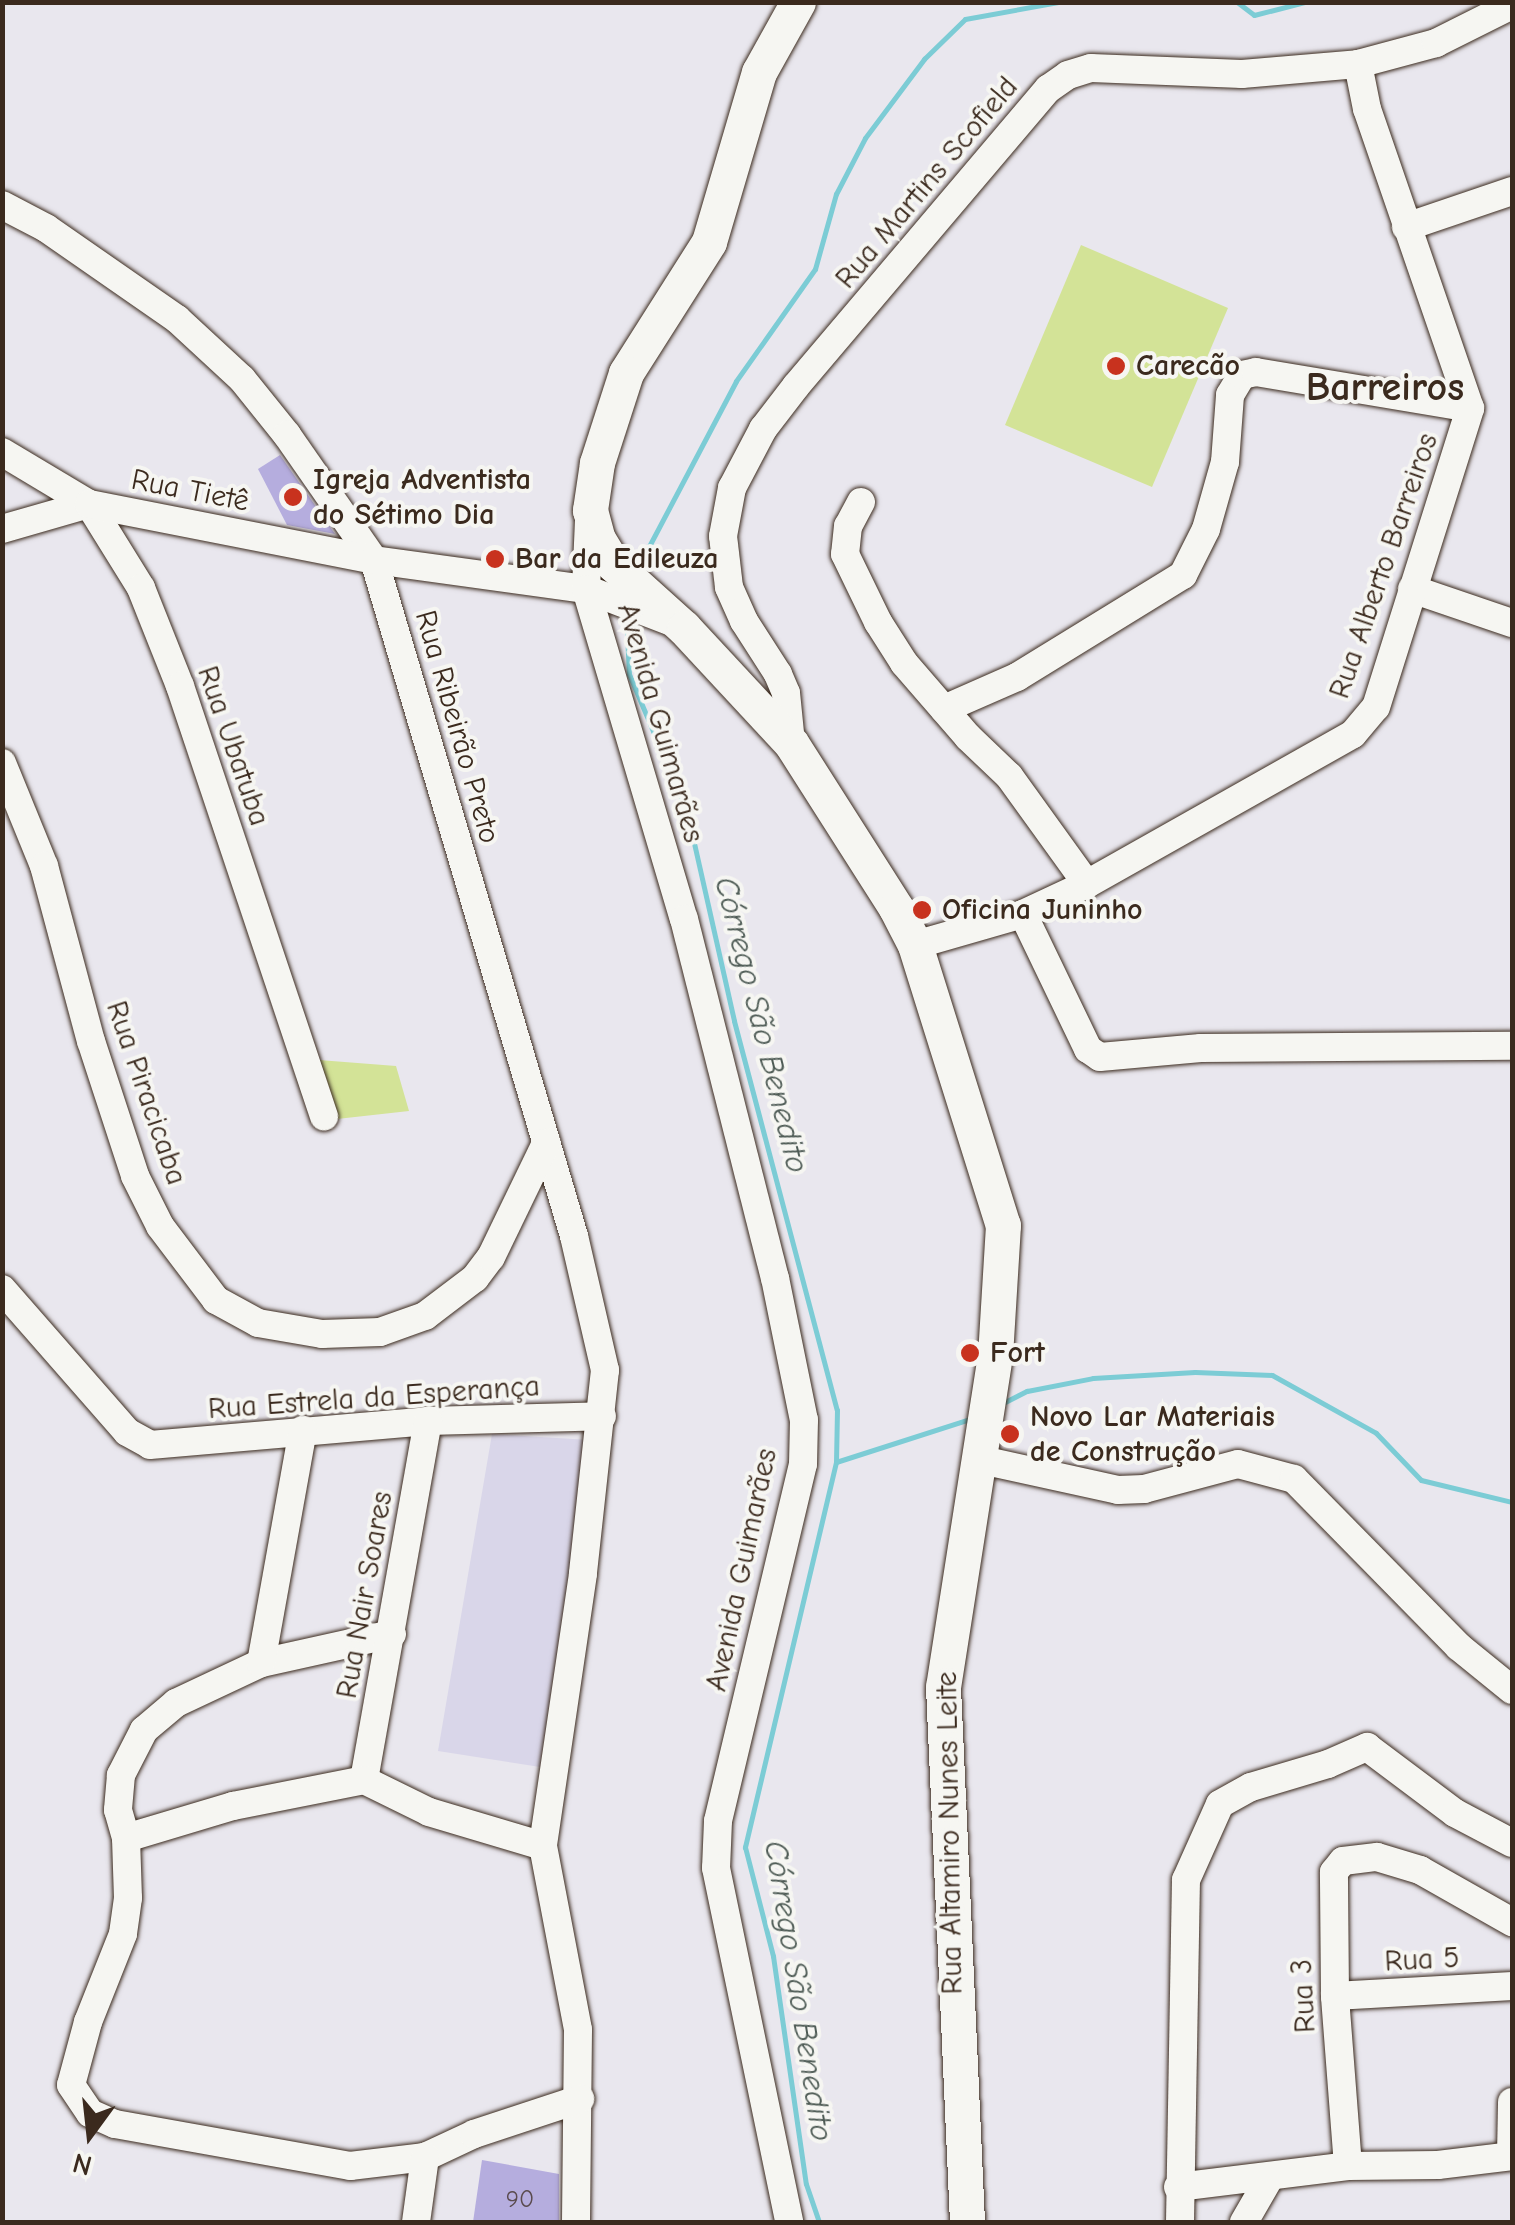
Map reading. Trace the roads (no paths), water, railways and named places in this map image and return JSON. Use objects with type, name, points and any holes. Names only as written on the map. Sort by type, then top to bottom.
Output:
[{"type":"main road","name":"Rua Altamiro Nunes Leite","points":[[798,2],[760,72],[710,242],[626,374],[597,463],[590,510],[611,585],[672,622],[791,744],[915,945],[1003,1224],[1002,1291],[943,1687],[966,2222]]},
{"type":"street","name":"Rua Martins Scofield","points":[[791,744],[782,684],[730,587],[726,515],[743,462],[763,429],[1048,89],[1068,75],[1091,68],[1242,74],[1358,64],[1436,43],[1512,4]]},
{"type":"street","name":"Rua Alberto Barreiros","points":[[915,945],[1023,914],[1087,884],[1363,725],[1381,695],[1470,408],[1367,109],[1358,64]]},
{"type":"street","points":[[1406,227],[1512,191]]},
{"type":"street","name":"Rua Ribeirão Preto","points":[[2,205],[46,228],[177,319],[242,380],[287,435],[374,560],[546,1143],[606,1370],[543,1846],[578,2030],[576,2222]]},
{"type":"street","points":[[944,709],[1017,677],[1183,575],[1206,529],[1226,462],[1230,395],[1242,376],[1256,372],[1470,408]]},
{"type":"street","name":"Rua Ubatuba","points":[[2,452],[89,504],[140,588],[180,686],[324,1116]]},
{"type":"street","points":[[860,502],[848,526],[845,554],[904,664],[1009,776],[1087,884]]},
{"type":"street","name":"Rua Tietê","points":[[2,529],[89,504],[374,560],[611,585]]},
{"type":"street","name":"Avenida Guimarães","points":[[611,585],[684,919],[775,1278],[804,1420],[803,1464],[718,1821],[716,1868],[788,2222]]},
{"type":"street","points":[[1412,589],[1512,623]]},
{"type":"street","name":"Rua Piracicaba","points":[[2,763],[44,866],[91,1041],[135,1176],[160,1226],[216,1300],[258,1322],[322,1334],[380,1332],[426,1316],[475,1278],[492,1257],[546,1143]]},
{"type":"street","points":[[1023,914],[1088,1049],[1100,1056],[1254,1046],[1512,1046]]},
{"type":"street","name":"Rua Estrela da Esperança","points":[[2,1289],[127,1432],[150,1444],[176,1446],[302,1430],[428,1421],[602,1416]]},
{"type":"street","name":"Rua Nair Soares","points":[[364,1780],[428,1421]]},
{"type":"street","points":[[261,1663],[302,1430]]},
{"type":"street","points":[[983,1431],[1118,1490],[1144,1489],[1238,1464],[1294,1479],[1458,1647],[1512,1690]]},
{"type":"street","points":[[392,1634],[261,1663],[176,1703],[144,1730],[121,1775],[118,1810],[126,1838],[128,1898],[122,1934],[88,2022],[72,2085],[90,2113],[154,2133],[350,2166],[424,2157],[474,2134],[580,2098]]},
{"type":"street","points":[[1180,2222],[1186,1880],[1213,1814],[1227,1797],[1328,1764],[1359,1747],[1371,1748],[1481,1830],[1512,1843]]},
{"type":"street","points":[[126,1838],[232,1806],[364,1780],[430,1812],[543,1846]]},
{"type":"street","name":"Rua 3","points":[[1348,2166],[1336,1996],[1334,1872],[1343,1861],[1377,1857],[1420,1870],[1512,1922]]},
{"type":"street","name":"Rua 5","points":[[1336,1996],[1512,1986]]},
{"type":"street","points":[[1178,2187],[1348,2166],[1438,2165],[1512,2156],[1512,2102]]},
{"type":"street","points":[[416,2222],[424,2157]]},
{"type":"street","points":[[1244,2222],[1270,2177]]},
{"type":"waterway","name":"Córrego São Benedito","points":[[637,569],[736,381],[815,269],[836,194],[865,138],[924,59],[965,19],[1059,2]]},
{"type":"waterway","name":"Córrego São Benedito","points":[[1237,2],[1254,15],[1305,2]]},
{"type":"waterway","name":"Córrego São Benedito","points":[[626,613],[629,674],[687,812],[734,1021],[837,1410],[836,1462],[745,1847],[773,1956],[806,2184],[819,2222]]},
{"type":"waterway","points":[[1003,1403],[1027,1391],[1093,1378],[1195,1372],[1272,1375],[1376,1433],[1421,1480],[1512,1502]]},
{"type":"waterway","points":[[836,1462],[970,1419]]},
{"type":"place","name":"Carecão","points":[[1116,366]]},
{"type":"place","name":"Igreja Adventista do Sétimo Dia","points":[[293,497]]},
{"type":"place","name":"Bar da Edileuza","points":[[495,559]]},
{"type":"place","name":"Oficina Juninho","points":[[922,910]]},
{"type":"place","name":"Fort","points":[[970,1353]]},
{"type":"place","name":"Novo Lar Materiais de Construção","points":[[1010,1434]]},
{"type":"district","name":"Barreiros","points":[[1385,387]]}]
